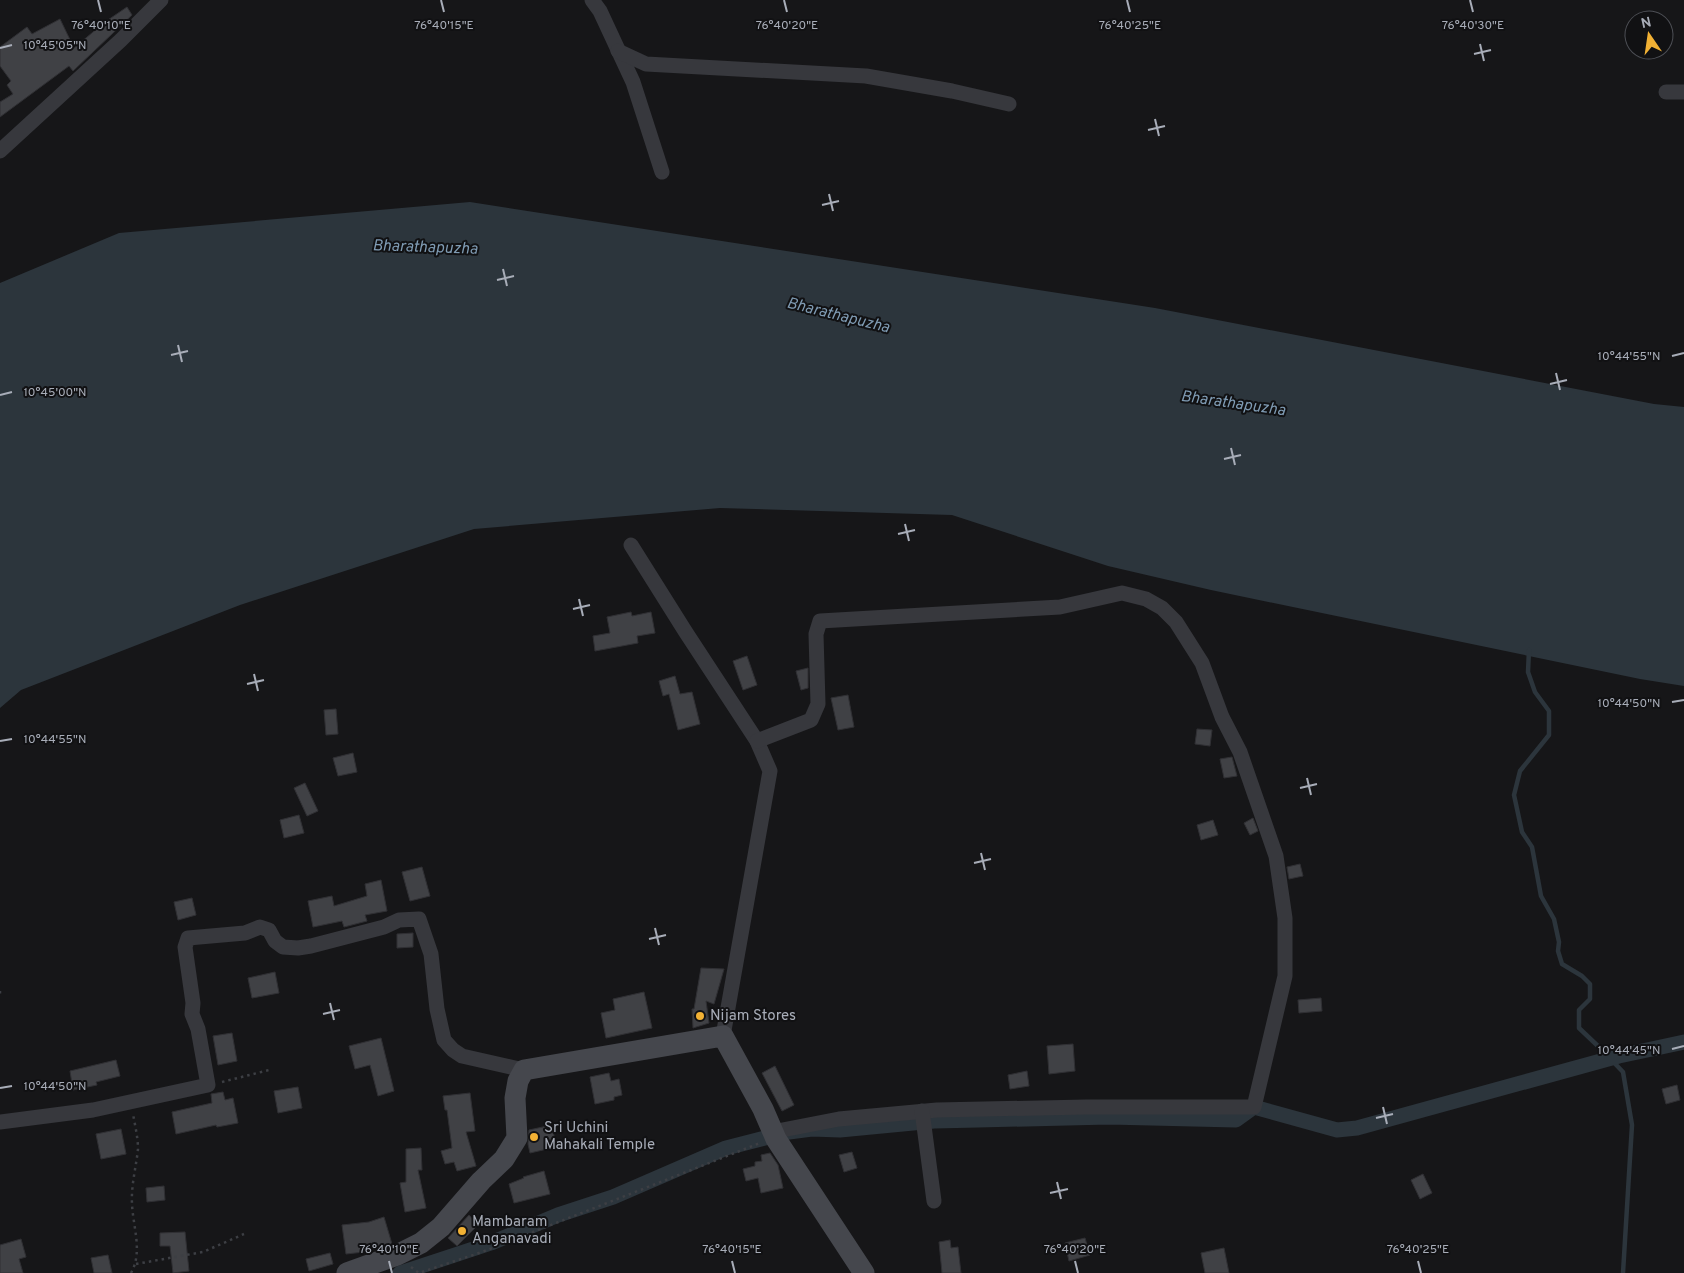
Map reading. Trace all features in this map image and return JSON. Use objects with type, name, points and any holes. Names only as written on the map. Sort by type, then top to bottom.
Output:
[{"type":"street","points":[[0,151],[121,40],[161,0]]},
{"type":"street","points":[[592,0],[600,11],[633,82],[662,172]]},
{"type":"street","points":[[618,51],[646,64],[866,76],[952,91],[1009,104]]},
{"type":"street","points":[[1666,92],[1684,92]]},
{"type":"street","points":[[631,545],[757,741],[770,771],[723,1036],[763,1109],[774,1135],[864,1273]]},
{"type":"street","points":[[757,741],[811,720],[818,704],[816,634],[820,621],[1060,607],[1122,593],[1146,599],[1162,608],[1176,622],[1202,663],[1222,717],[1240,752],[1276,856],[1285,918],[1285,976],[1254,1107],[1095,1107],[922,1111],[839,1119],[774,1135]]},
{"type":"street","points":[[0,1122],[93,1110],[208,1085],[198,1029],[192,1014],[193,1004],[185,947],[188,938],[244,933],[260,927],[269,930],[275,940],[284,947],[312,946],[384,927],[399,920],[419,919],[431,954],[437,1009],[444,1040],[453,1050],[469,1058],[524,1070],[723,1036]]},
{"type":"street","points":[[347,1273],[397,1255],[421,1243],[441,1226],[504,1158],[516,1138],[515,1098],[518,1081],[524,1070]]},
{"type":"street","points":[[922,1111],[934,1201]]},
{"type":"path","points":[[208,1085],[270,1070]]},
{"type":"path","points":[[130,1101],[138,1148],[133,1178],[132,1204],[137,1244],[136,1264],[131,1273]]},
{"type":"path","points":[[419,1273],[482,1252],[756,1144],[774,1135]]},
{"type":"path","points":[[136,1264],[203,1252],[244,1234]]},
{"type":"water","name":"Bharathapuzha","points":[[470,202],[1155,308],[1654,404],[1684,407],[1684,686],[1640,679],[1211,590],[1108,566],[952,515],[720,508],[474,529],[240,605],[21,690],[0,708],[0,283],[119,233]]},
{"type":"building","points":[[127,7],[132,15],[73,71],[69,66],[0,117],[0,102],[13,94],[7,85],[11,81],[0,66],[0,47],[27,27],[32,34],[60,19],[74,48],[105,22]]},
{"type":"building","points":[[631,612],[632,616],[651,612],[655,633],[637,636],[638,643],[595,651],[593,636],[610,633],[607,617]]},
{"type":"building","points":[[747,656],[757,685],[743,690],[733,661]]},
{"type":"building","points":[[808,668],[808,688],[801,690],[796,671]]},
{"type":"building","points":[[675,676],[680,694],[692,692],[700,724],[678,730],[669,694],[663,696],[659,681]]},
{"type":"building","points":[[848,695],[854,727],[838,730],[831,698]]},
{"type":"building","points":[[336,709],[338,734],[326,735],[324,710]]},
{"type":"building","points":[[1197,729],[1212,730],[1210,746],[1195,744]]},
{"type":"building","points":[[353,753],[357,772],[338,776],[333,758]]},
{"type":"building","points":[[1232,757],[1237,776],[1224,778],[1220,759]]},
{"type":"building","points":[[305,783],[318,811],[307,816],[294,788]]},
{"type":"building","points":[[299,815],[304,833],[284,838],[280,820]]},
{"type":"building","points":[[1253,818],[1258,831],[1250,835],[1244,823]]},
{"type":"building","points":[[1213,820],[1218,835],[1201,840],[1197,825]]},
{"type":"building","points":[[1300,864],[1303,876],[1289,879],[1287,867]]},
{"type":"building","points":[[422,867],[430,896],[410,901],[402,872]]},
{"type":"building","points":[[381,880],[387,911],[365,915],[367,921],[344,927],[342,921],[313,927],[308,901],[332,896],[334,906],[367,896],[365,884]]},
{"type":"building","points":[[192,898],[196,915],[178,920],[174,902]]},
{"type":"building","points":[[413,933],[413,947],[397,948],[397,934]]},
{"type":"building","points":[[701,968],[724,969],[714,1004],[706,1001],[709,1023],[693,1028],[692,1009],[694,1009]]},
{"type":"building","points":[[275,972],[279,993],[252,998],[248,978]]},
{"type":"building","points":[[644,992],[652,1028],[606,1038],[601,1013],[615,1010],[613,999]]},
{"type":"building","points":[[1321,998],[1322,1011],[1299,1013],[1298,1000]]},
{"type":"building","points":[[232,1033],[237,1061],[218,1065],[213,1036]]},
{"type":"building","points":[[381,1038],[394,1091],[378,1096],[370,1065],[355,1069],[349,1046]]},
{"type":"building","points":[[1073,1044],[1075,1071],[1049,1074],[1047,1046]]},
{"type":"building","points":[[116,1060],[120,1076],[96,1082],[97,1085],[73,1090],[70,1071]]},
{"type":"building","points":[[775,1066],[794,1105],[782,1111],[762,1073]]},
{"type":"building","points":[[1027,1071],[1029,1086],[1010,1089],[1008,1075]]},
{"type":"building","points":[[609,1073],[611,1081],[619,1079],[622,1095],[614,1097],[614,1100],[595,1104],[590,1077]]},
{"type":"building","points":[[1677,1085],[1680,1100],[1666,1104],[1662,1089]]},
{"type":"building","points":[[298,1087],[302,1108],[278,1113],[274,1091]]},
{"type":"building","points":[[223,1092],[225,1100],[233,1098],[238,1123],[217,1127],[216,1125],[176,1134],[172,1112],[212,1103],[211,1094]]},
{"type":"building","points":[[470,1093],[475,1131],[466,1132],[476,1166],[457,1171],[454,1162],[445,1164],[441,1151],[452,1148],[447,1110],[445,1110],[443,1096]]},
{"type":"building","name":"Sri Uchini Mahakali Temple","points":[[552,1125],[556,1147],[530,1153],[528,1144],[529,1130]]},
{"type":"building","points":[[121,1129],[126,1154],[101,1159],[96,1134]]},
{"type":"building","points":[[421,1148],[422,1170],[418,1170],[426,1208],[405,1212],[400,1183],[406,1182],[406,1149]]},
{"type":"building","points":[[852,1152],[857,1168],[844,1172],[839,1155]]},
{"type":"building","points":[[770,1153],[778,1165],[783,1188],[761,1193],[758,1178],[746,1181],[743,1169],[755,1166],[755,1162],[762,1161],[761,1155]]},
{"type":"building","points":[[544,1171],[550,1194],[514,1203],[509,1184],[523,1177]]},
{"type":"building","points":[[1423,1174],[1432,1193],[1420,1199],[1411,1180]]},
{"type":"building","points":[[164,1186],[165,1200],[147,1202],[146,1188]]},
{"type":"building","name":"Mambaram Anganavadi","points":[[469,1215],[478,1225],[457,1246],[448,1238]]},
{"type":"building","points":[[384,1217],[392,1244],[364,1252],[346,1254],[342,1225],[369,1222]]},
{"type":"building","points":[[185,1232],[189,1271],[173,1273],[170,1246],[160,1246],[160,1233]]},
{"type":"building","points":[[1085,1238],[1090,1255],[1069,1261],[1065,1243]]},
{"type":"building","points":[[21,1239],[26,1257],[19,1259],[23,1273],[0,1273],[0,1245]]},
{"type":"building","points":[[950,1240],[951,1248],[958,1247],[961,1273],[942,1273],[939,1242]]},
{"type":"building","points":[[1224,1248],[1229,1273],[1205,1273],[1201,1253]]},
{"type":"building","points":[[330,1253],[333,1264],[309,1271],[306,1259]]},
{"type":"building","points":[[108,1255],[112,1273],[94,1273],[91,1258]]},
{"type":"waterway","points":[[1529,650],[1528,672],[1535,692],[1549,711],[1549,735],[1520,771],[1514,795],[1522,832],[1532,847],[1541,896],[1554,919],[1559,942],[1558,951],[1562,964],[1582,976],[1590,984],[1590,999],[1579,1010],[1579,1028],[1623,1072],[1632,1125],[1623,1273]]},
{"type":"waterway","points":[[400,1273],[491,1243],[558,1215],[613,1197],[726,1148],[789,1132],[812,1129],[840,1130],[934,1121],[1109,1117],[1236,1120],[1254,1107],[1337,1130],[1357,1128],[1619,1056],[1684,1042]]},
{"type":"place","name":"Nijam Stores","points":[[700,1016]]},
{"type":"place","name":"Sri Uchini Mahakali Temple","points":[[534,1137]]},
{"type":"place","name":"Mambaram Anganavadi","points":[[462,1231]]}]
